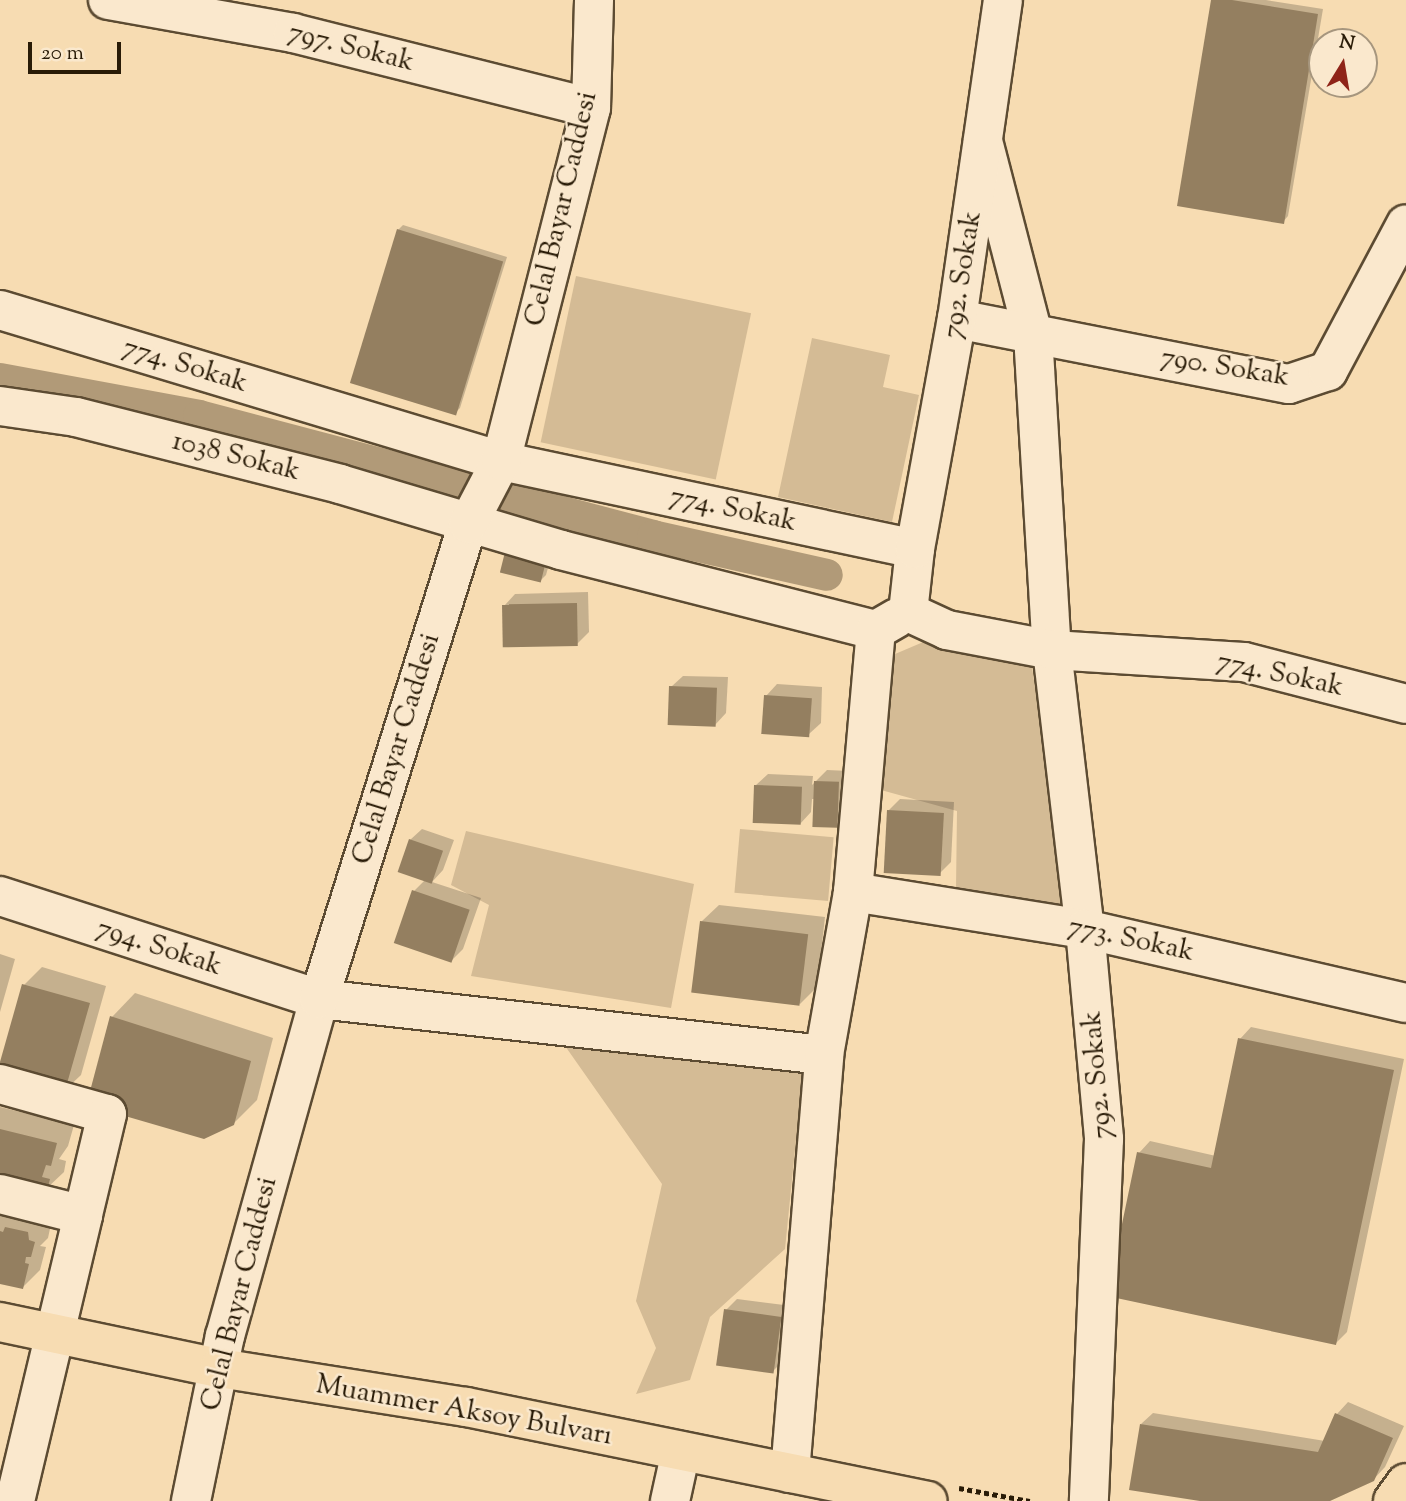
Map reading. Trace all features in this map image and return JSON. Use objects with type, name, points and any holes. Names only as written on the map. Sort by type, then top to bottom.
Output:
[{"type":"main road","name":"Muammer Aksoy Bulvarı","points":[[0,1322],[219,1368],[466,1407],[928,1501]]},
{"type":"main road","points":[[1393,1501],[1406,1483]]},
{"type":"street","name":"797. Sokak","points":[[108,0],[293,33],[591,108]]},
{"type":"street","name":"Celal Bayar Caddesi","points":[[191,1501],[219,1368],[319,999],[468,524],[501,461],[591,108],[594,0]]},
{"type":"street","name":"792. Sokak","points":[[915,549],[957,319],[1003,0]]},
{"type":"street","name":"792. Sokak","points":[[983,141],[1033,334],[1052,650],[1085,929],[1104,1139],[1089,1501]]},
{"type":"street","name":"790. Sokak","points":[[957,319],[1289,384],[1328,371],[1406,224]]},
{"type":"street","name":"774. Sokak","points":[[0,310],[501,461],[915,549]]},
{"type":"street","name":"1038 Sokak","points":[[0,406],[90,420],[340,484],[468,524],[892,621]]},
{"type":"street","points":[[790,1473],[824,1055],[853,892],[892,621],[915,549]]},
{"type":"street","name":"774. Sokak","points":[[892,621],[1052,650],[1244,662],[1406,704]]},
{"type":"street","name":"773. Sokak","points":[[853,892],[1085,929],[1406,1003]]},
{"type":"street","name":"794. Sokak","points":[[0,896],[319,999],[824,1055]]},
{"type":"street","points":[[0,1084],[107,1114],[15,1501]]},
{"type":"street","points":[[0,1194],[83,1214]]},
{"type":"street","points":[[670,1501],[681,1451]]},
{"type":"shaded area","points":[[576,276],[751,313],[716,480],[541,442]]},
{"type":"shaded area","points":[[812,338],[890,355],[883,387],[919,395],[892,522],[778,497]]},
{"type":"shaded area","points":[[928,640],[1032,667],[1067,909],[956,888],[957,811],[881,790],[888,657]]},
{"type":"shaded area","points":[[740,829],[834,837],[828,901],[734,893]]},
{"type":"shaded area","points":[[466,831],[694,884],[671,1008],[471,976],[489,905],[451,885]]},
{"type":"shaded area","points":[[563,1043],[803,1070],[785,1249],[710,1317],[690,1380],[636,1394],[656,1348],[636,1301],[662,1184]]},
{"type":"building","points":[[1211,0],[1232,0],[1318,14],[1316,28],[1308,28],[1308,76],[1284,224],[1177,206]]},
{"type":"building","points":[[397,229],[503,261],[456,415],[350,383]]},
{"type":"building","points":[[505,552],[546,562],[541,583],[500,572]]},
{"type":"building","points":[[577,603],[578,646],[503,647],[502,604]]},
{"type":"building","points":[[669,686],[717,688],[716,727],[668,725]]},
{"type":"building","points":[[764,695],[812,698],[809,737],[761,734]]},
{"type":"building","points":[[814,781],[839,782],[837,828],[812,827]]},
{"type":"building","points":[[754,785],[802,787],[801,825],[753,823]]},
{"type":"building","points":[[887,810],[944,813],[941,876],[884,873]]},
{"type":"building","points":[[409,839],[443,851],[432,884],[398,872]]},
{"type":"building","points":[[412,890],[470,910],[451,963],[394,943]]},
{"type":"building","points":[[700,921],[808,934],[799,1006],[691,992]]},
{"type":"building","points":[[22,984],[90,1003],[64,1094],[0,1076],[0,1062]]},
{"type":"building","points":[[110,1016],[251,1061],[234,1125],[204,1139],[101,1109],[89,1095]]},
{"type":"building","points":[[1238,1038],[1394,1070],[1336,1345],[1107,1296],[1137,1152],[1211,1168]]},
{"type":"building","points":[[0,1129],[57,1143],[51,1166],[46,1165],[42,1177],[50,1179],[47,1191],[0,1182]]},
{"type":"building","points":[[5,1227],[28,1232],[29,1240],[35,1242],[31,1257],[26,1257],[25,1263],[29,1264],[23,1289],[0,1284],[0,1231],[3,1232]]},
{"type":"building","points":[[724,1309],[781,1317],[774,1374],[716,1365]]},
{"type":"building","points":[[1335,1413],[1393,1438],[1374,1481],[1330,1501],[1200,1501],[1129,1490],[1140,1424],[1318,1452]]},
{"type":"waterway","points":[[0,379],[199,416],[653,536],[827,575]]}]
